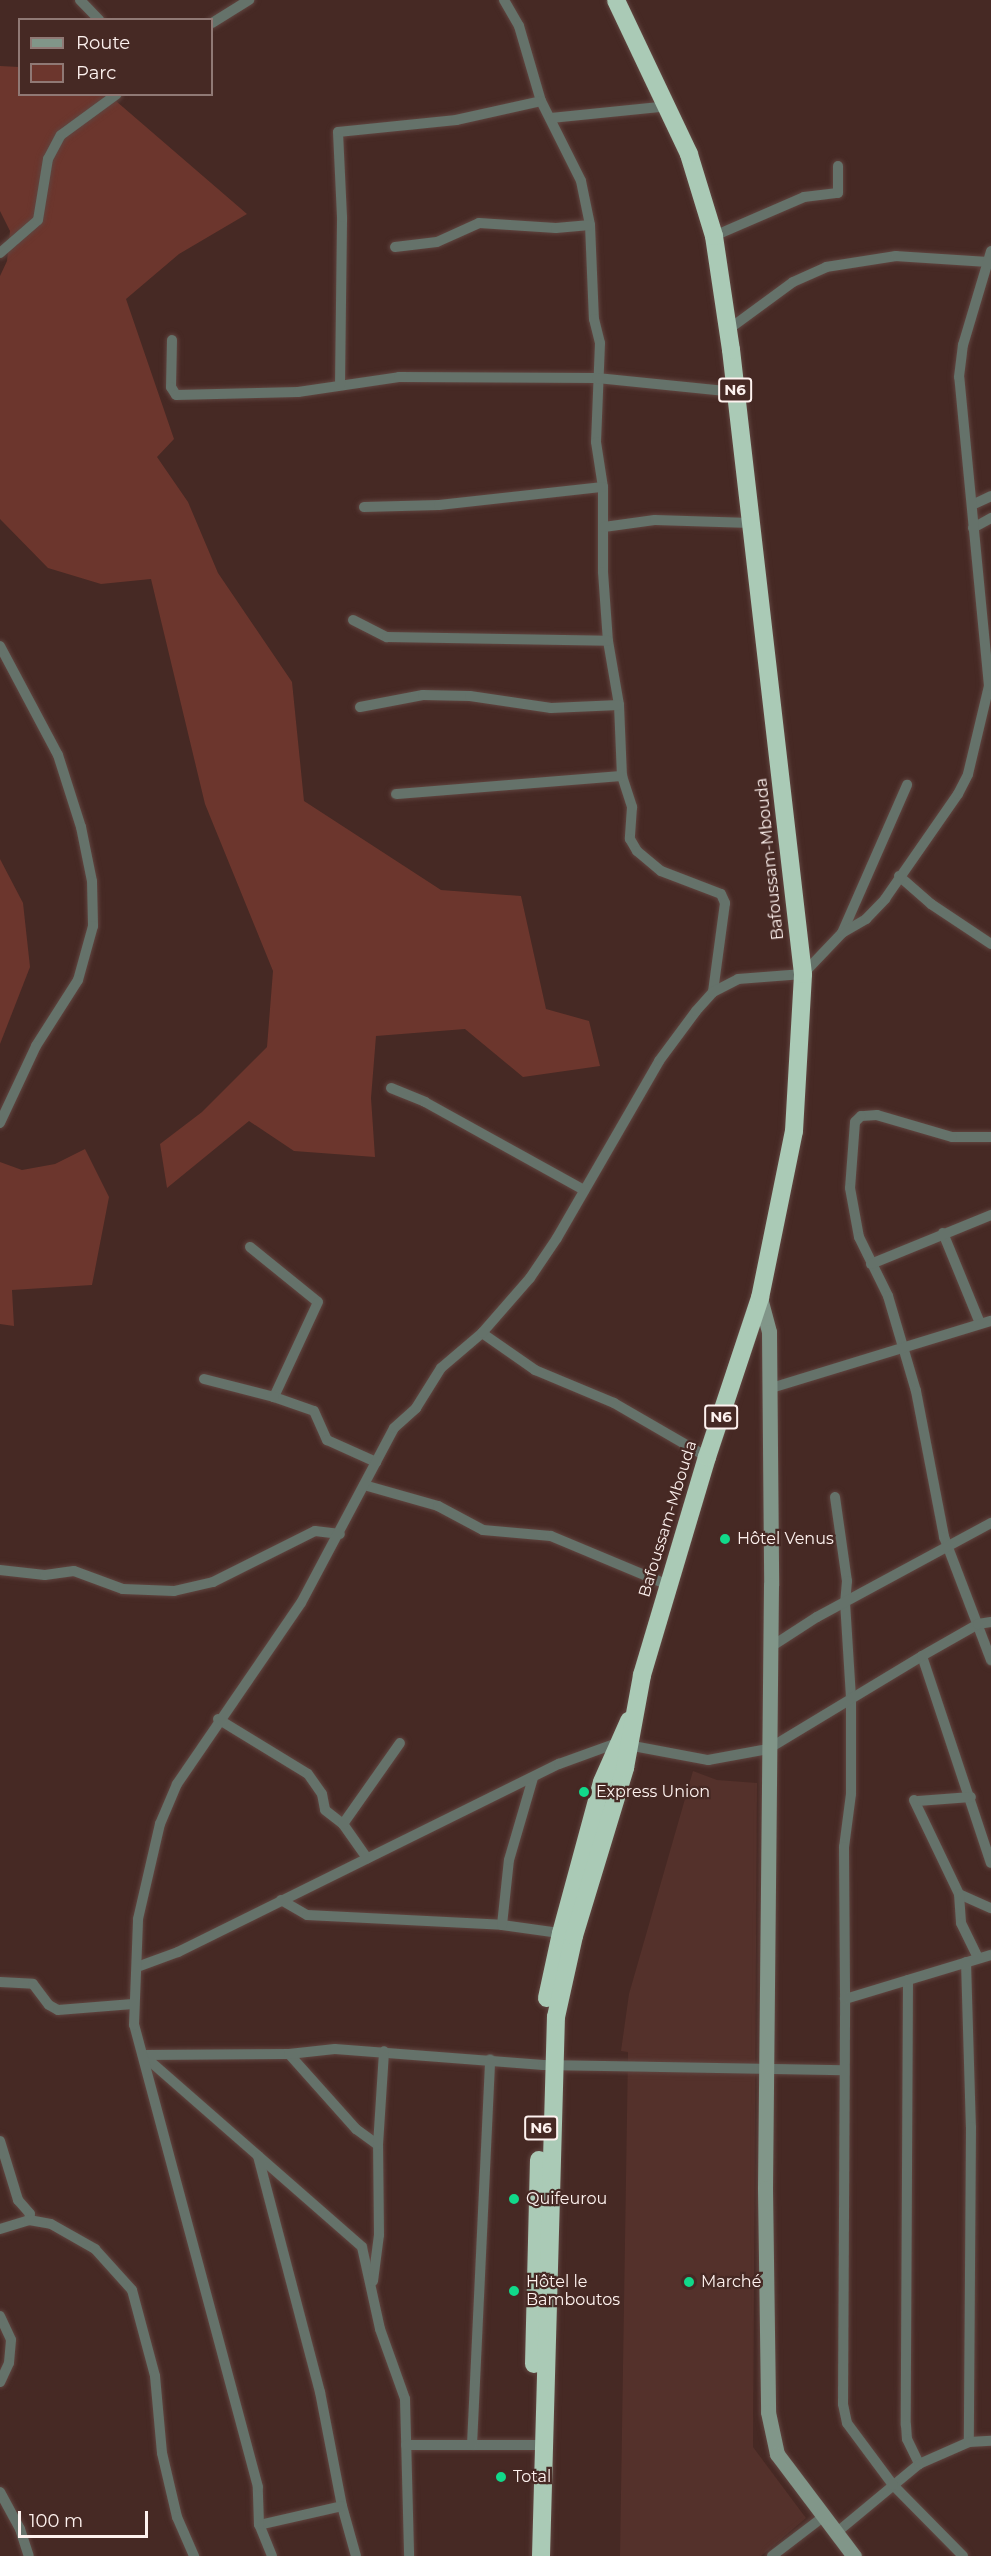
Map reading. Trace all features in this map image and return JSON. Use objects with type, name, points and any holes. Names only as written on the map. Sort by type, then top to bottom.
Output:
[{"type":"highway","name":"Bafoussam-Mbouda","points":[[540,2556],[541,2281],[548,2065],[544,2017],[567,1934],[602,1782],[624,1744],[707,1456],[760,1298],[794,1131],[803,974],[729,329],[714,236],[702,194],[669,106],[616,0]]},
{"type":"highway","name":"Bafoussam-Mbouda","points":[[530,2556],[539,2445]]},
{"type":"street","points":[[80,0],[97,18]]},
{"type":"street","points":[[213,22],[249,0]]},
{"type":"street","points":[[504,0],[519,26],[541,101],[581,181],[590,225],[594,319],[600,343],[596,442],[603,487],[608,641],[619,705],[622,777],[632,807],[630,838],[637,851],[661,871],[721,894],[725,903],[713,993]]},
{"type":"street","points":[[0,253],[38,220],[48,159],[62,135],[114,96]]},
{"type":"street","points":[[340,385],[342,217],[338,132],[456,120],[541,101]]},
{"type":"street","points":[[551,118],[669,106]]},
{"type":"street","points":[[714,236],[804,198],[838,193],[838,166]]},
{"type":"street","points":[[395,247],[444,240],[479,223],[556,228],[590,225]]},
{"type":"street","points":[[272,2556],[259,2525],[255,2476],[219,2335],[158,2125],[133,2004],[137,1967],[138,1919],[160,1824],[177,1784],[218,1719],[301,1603],[394,1428],[416,1408],[441,1368],[482,1333],[530,1278],[659,1061],[713,993],[747,976],[803,974],[842,933],[873,912],[943,821],[969,774],[990,679],[959,377],[963,345],[989,257],[896,256],[826,267],[786,287],[729,329]]},
{"type":"street","points":[[172,339],[171,387],[176,395],[298,392],[399,377],[597,378],[735,392]]},
{"type":"street","points":[[364,507],[438,505],[603,487]]},
{"type":"street","points":[[972,505],[991,496]]},
{"type":"street","points":[[973,528],[991,518]]},
{"type":"street","points":[[604,526],[655,520],[751,523]]},
{"type":"street","points":[[353,620],[387,637],[608,641]]},
{"type":"street","points":[[0,646],[58,755],[81,827],[92,881],[93,926],[78,980],[36,1046],[0,1123]]},
{"type":"street","points":[[360,707],[423,695],[470,696],[551,708],[619,705]]},
{"type":"street","points":[[396,794],[622,777]]},
{"type":"street","points":[[842,933],[907,785]]},
{"type":"street","points":[[899,876],[931,904],[991,944]]},
{"type":"street","points":[[391,1088],[425,1102],[584,1190]]},
{"type":"street","points":[[991,1137],[933,1134],[877,1115],[857,1119],[850,1200],[857,1231],[888,1296],[920,1406],[948,1545],[991,1660]]},
{"type":"street","points":[[871,1264],[991,1215]]},
{"type":"street","points":[[768,1389],[986,1322],[943,1233]]},
{"type":"street","points":[[250,1247],[318,1302],[274,1397]]},
{"type":"street","points":[[760,1298],[769,1332],[766,2069],[770,2428],[777,2454],[854,2556]]},
{"type":"street","points":[[482,1333],[535,1370],[614,1403],[707,1456]]},
{"type":"street","points":[[204,1379],[274,1397],[314,1411],[327,1440],[376,1462]]},
{"type":"street","points":[[364,1485],[438,1506],[483,1530],[551,1536],[668,1585]]},
{"type":"street","points":[[834,1497],[847,1581],[844,1602],[850,1697],[851,1794],[844,1847],[843,2404],[847,2423],[893,2485],[963,2556]]},
{"type":"street","points":[[769,1648],[844,1602],[991,1523]]},
{"type":"street","points":[[0,1570],[45,1575],[74,1571],[123,1589],[174,1591],[213,1582],[315,1531],[340,1533]]},
{"type":"street","points":[[137,1967],[178,1952],[280,1900],[533,1778],[624,1744],[708,1761],[768,1749],[850,1697],[978,1624],[991,1622]]},
{"type":"street","points":[[922,1656],[971,1797],[991,1863]]},
{"type":"street","points":[[218,1719],[308,1774],[322,1794],[325,1810],[343,1824],[366,1858]]},
{"type":"street","points":[[343,1824],[400,1743]]},
{"type":"street","points":[[502,1925],[509,1860],[533,1778]]},
{"type":"street","points":[[971,1797],[916,1801],[959,1894],[961,1923],[978,1958]]},
{"type":"street","points":[[959,1894],[991,1908]]},
{"type":"street","points":[[280,1900],[307,1915],[502,1925],[567,1934]]},
{"type":"street","points":[[845,1999],[991,1954]]},
{"type":"street","points":[[966,1962],[971,2127],[969,2442]]},
{"type":"street","points":[[908,1980],[906,2425],[907,2439],[919,2464]]},
{"type":"street","points":[[0,1982],[33,1984],[49,2005],[58,2010],[133,2004]]},
{"type":"street","points":[[143,2055],[289,2054],[335,2049],[548,2065],[844,2070]]},
{"type":"street","points":[[372,2288],[379,2235],[378,2145],[384,2051]]},
{"type":"street","points":[[289,2054],[323,2095],[378,2145]]},
{"type":"street","points":[[143,2055],[362,2247],[380,2329],[405,2399],[409,2556]]},
{"type":"street","points":[[472,2445],[490,2059]]},
{"type":"street","points":[[0,2141],[18,2200],[30,2214],[29,2220]]},
{"type":"street","points":[[258,2156],[320,2392],[342,2506],[356,2556]]},
{"type":"street","points":[[0,2229],[29,2220],[51,2224],[95,2249],[132,2290],[155,2376],[162,2453],[177,2517],[194,2556]]},
{"type":"street","points":[[0,2316],[11,2340],[9,2363],[0,2382]]},
{"type":"street","points":[[836,2533],[919,2464],[969,2442],[991,2441]]},
{"type":"street","points":[[406,2445],[539,2445]]},
{"type":"street","points":[[0,2492],[20,2529],[29,2556]]},
{"type":"street","points":[[259,2525],[342,2506]]},
{"type":"street","points":[[772,2556],[823,2517]]},
{"type":"shaded area","name":"Marché","points":[[693,1771],[717,1780],[757,1783],[753,2447],[806,2518],[761,2556],[620,2556],[628,2052],[621,2051],[629,1994]]},
{"type":"green space","points":[[0,66],[18,67],[18,96],[110,96],[247,214],[179,254],[126,299],[174,439],[157,457],[188,502],[218,573],[292,682],[304,801],[441,890],[521,896],[546,1009],[589,1021],[600,1066],[523,1077],[465,1029],[376,1036],[371,1098],[375,1157],[294,1151],[249,1121],[167,1188],[160,1144],[202,1112],[267,1047],[273,971],[205,804],[151,579],[101,584],[48,568],[0,519],[0,276],[7,261],[10,231],[0,211]]},
{"type":"green space","points":[[0,859],[23,903],[30,967],[0,1044]]},
{"type":"green space","points":[[85,1149],[109,1197],[92,1285],[12,1290],[14,1326],[0,1324],[0,1162],[22,1170],[55,1164]]},
{"type":"place","name":"Hôtel Venus","points":[[725,1539]]},
{"type":"place","name":"Express Union","points":[[584,1792]]},
{"type":"place","name":"Quifeurou","points":[[514,2199]]},
{"type":"place","name":"Marché","points":[[689,2282]]},
{"type":"place","name":"Hôtel le Bamboutos","points":[[514,2291]]},
{"type":"place","name":"Total","points":[[501,2477]]}]
